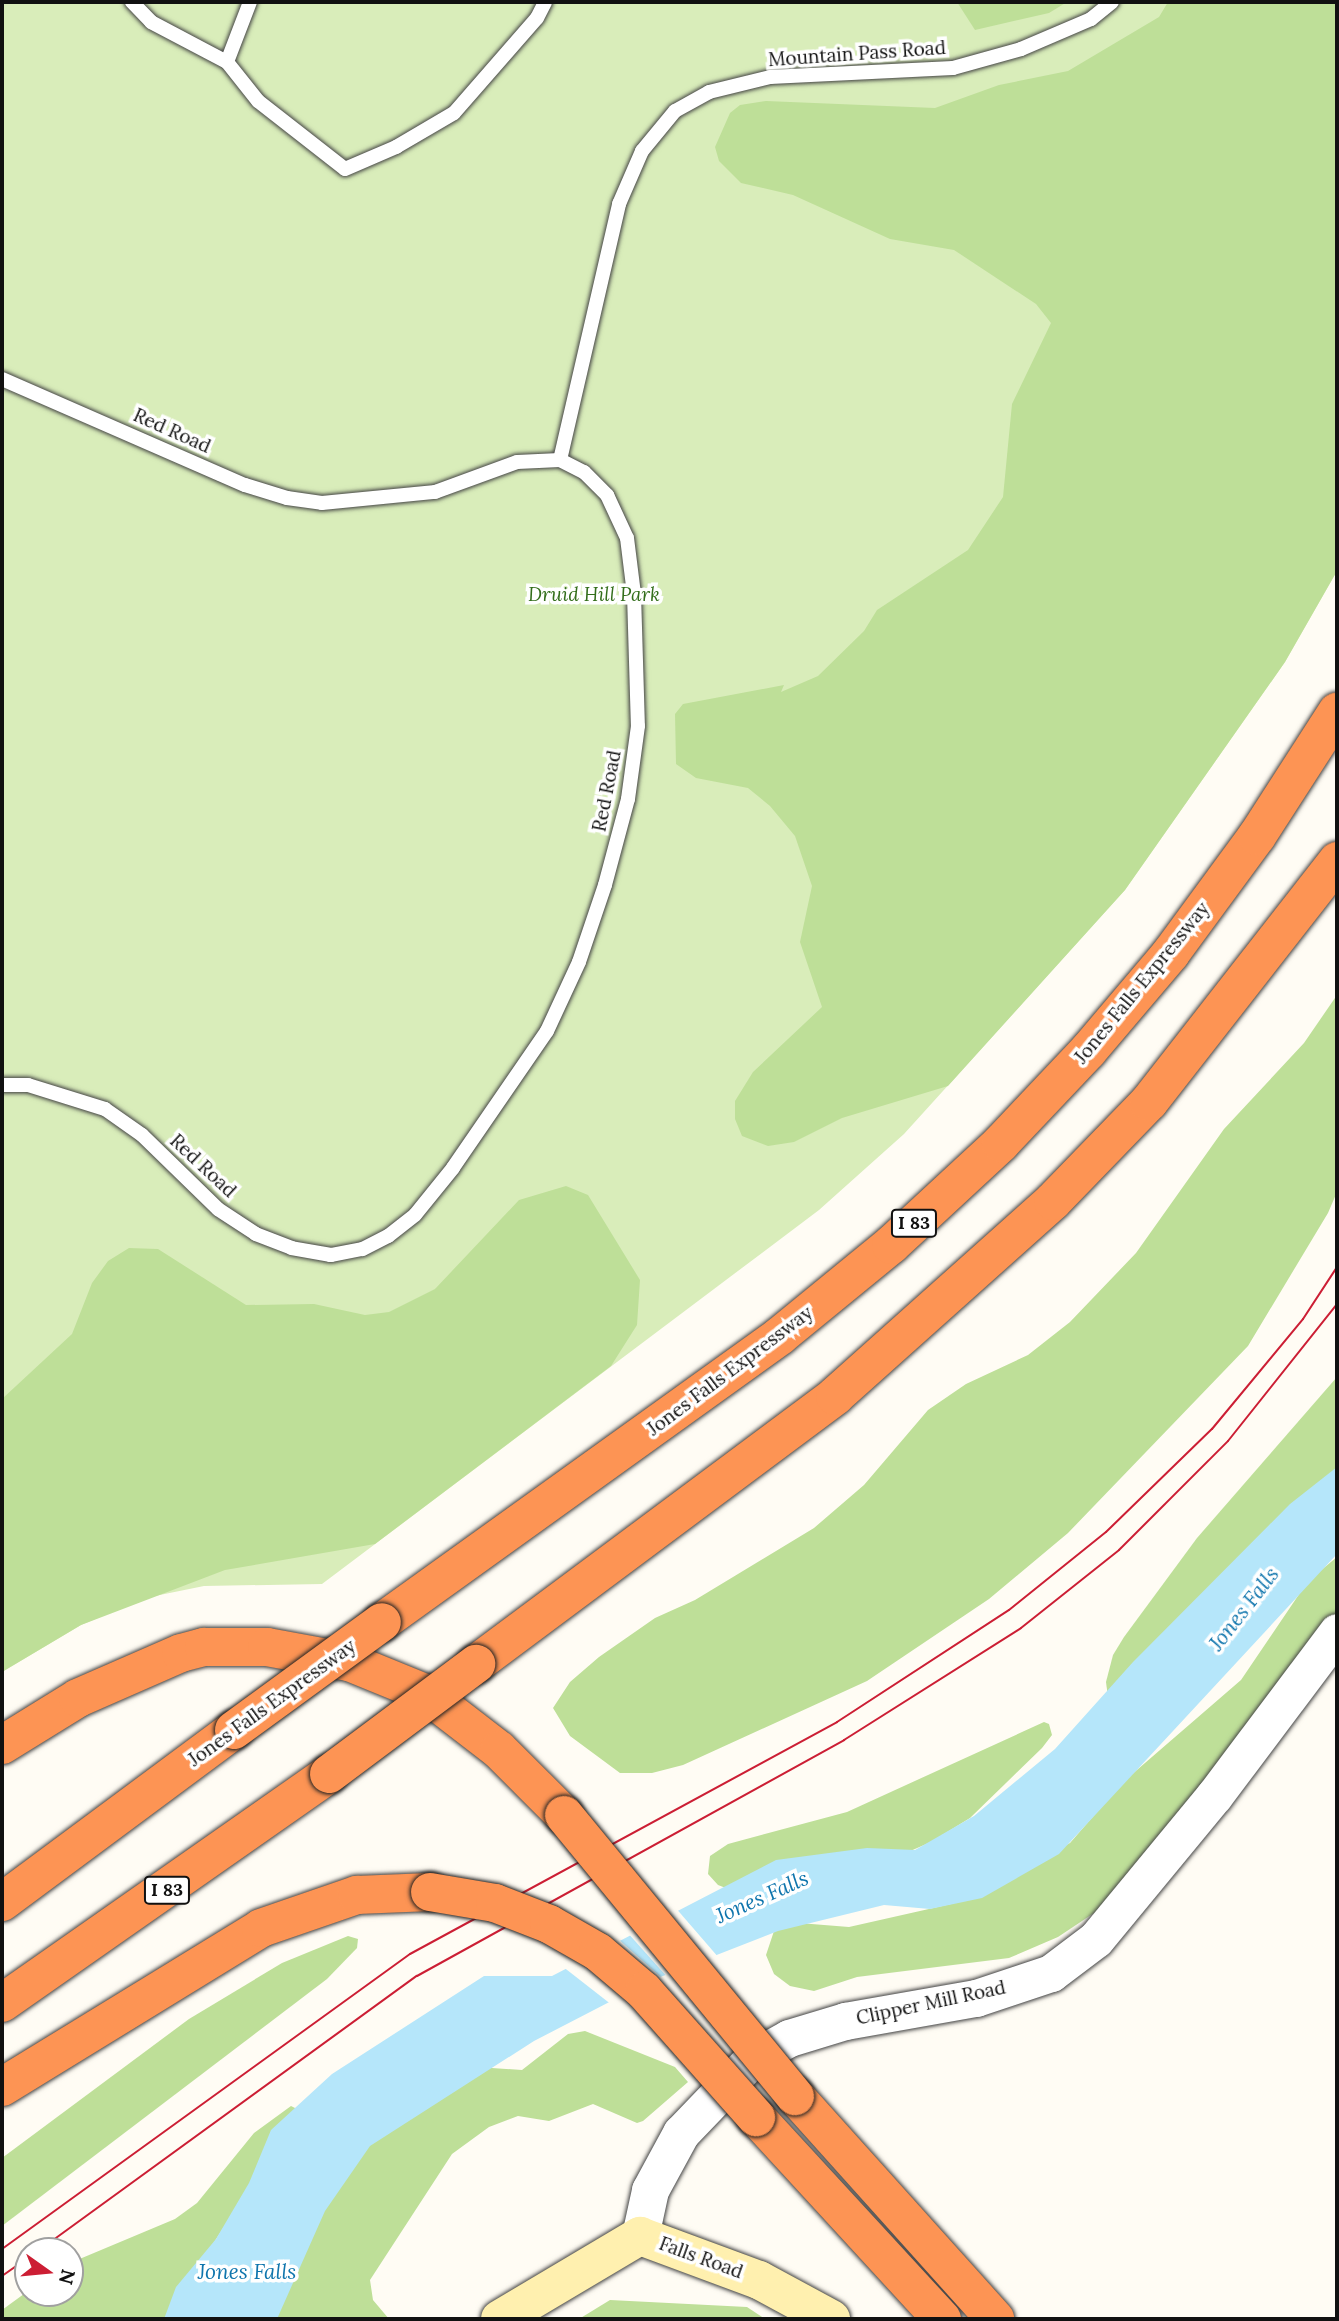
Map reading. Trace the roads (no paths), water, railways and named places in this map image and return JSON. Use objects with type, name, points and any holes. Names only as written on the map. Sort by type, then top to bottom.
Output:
[{"type":"highway","name":"Jones Falls Expressway","points":[[2,1902],[66,1858],[382,1622],[781,1335],[891,1245],[1001,1143],[1088,1051],[1171,953],[1257,836],[1337,712]]},
{"type":"highway","name":"I 83","points":[[2,2003],[329,1773],[835,1396],[1044,1210],[1149,1102],[1337,861]]},
{"type":"highway","points":[[2,1745],[78,1698],[180,1653],[204,1647],[267,1647],[349,1662],[425,1693],[499,1750],[564,1815],[795,2095],[995,2319]]},
{"type":"highway","points":[[2,2087],[261,1928],[357,1895],[430,1892],[495,1903],[549,1924],[598,1952],[644,1991],[942,2319]]},
{"type":"main road","name":"Falls Road","points":[[500,2319],[640,2236],[759,2280],[831,2319]]},
{"type":"street","name":"Clipper Mill Road","points":[[640,2236],[650,2190],[681,2133],[753,2058],[789,2038],[845,2021],[976,1997],[1051,1973],[1096,1939],[1214,1796],[1337,1632]]},
{"type":"lane","points":[[132,2],[151,22],[227,62],[258,101],[345,169],[396,147],[454,113],[537,18],[545,2]]},
{"type":"lane","points":[[227,62],[250,2]]},
{"type":"lane","name":"Mountain Pass Road","points":[[560,460],[618,204],[642,151],[675,110],[709,92],[770,77],[953,68],[1021,49],[1091,19],[1112,2]]},
{"type":"lane","name":"Red Road","points":[[2,379],[245,485],[322,503],[435,492],[517,462],[560,460],[584,472],[607,495],[627,538],[635,608],[638,726],[628,799],[583,949],[547,1031],[415,1215],[362,1249],[331,1255],[292,1248],[256,1234],[218,1209],[142,1135],[106,1109],[28,1085],[2,1085]]},
{"type":"water","name":"Jones Falls","points":[[1337,1467],[1337,1554],[1059,1854],[982,1898],[930,1909],[884,1905],[778,1931],[650,1981],[534,2041],[370,2146],[325,2211],[277,2319],[164,2319],[176,2287],[216,2239],[249,2183],[271,2130],[332,2074],[484,1976],[552,1976],[776,1860],[867,1848],[915,1850],[974,1816],[1055,1749],[1133,1662],[1290,1504]]},
{"type":"tram line","points":[[2,2249],[410,1954],[837,1722],[1009,1610],[1106,1532],[1212,1429],[1303,1319],[1337,1267]]},
{"type":"tram line","points":[[57,2237],[417,1976],[844,1740],[1021,1628],[1119,1550],[1228,1441],[1337,1304]]},
{"type":"tram line","points":[[2,2276],[14,2268]]},
{"type":"park label","name":"Druid Hill Park","points":[[594,595]]}]
